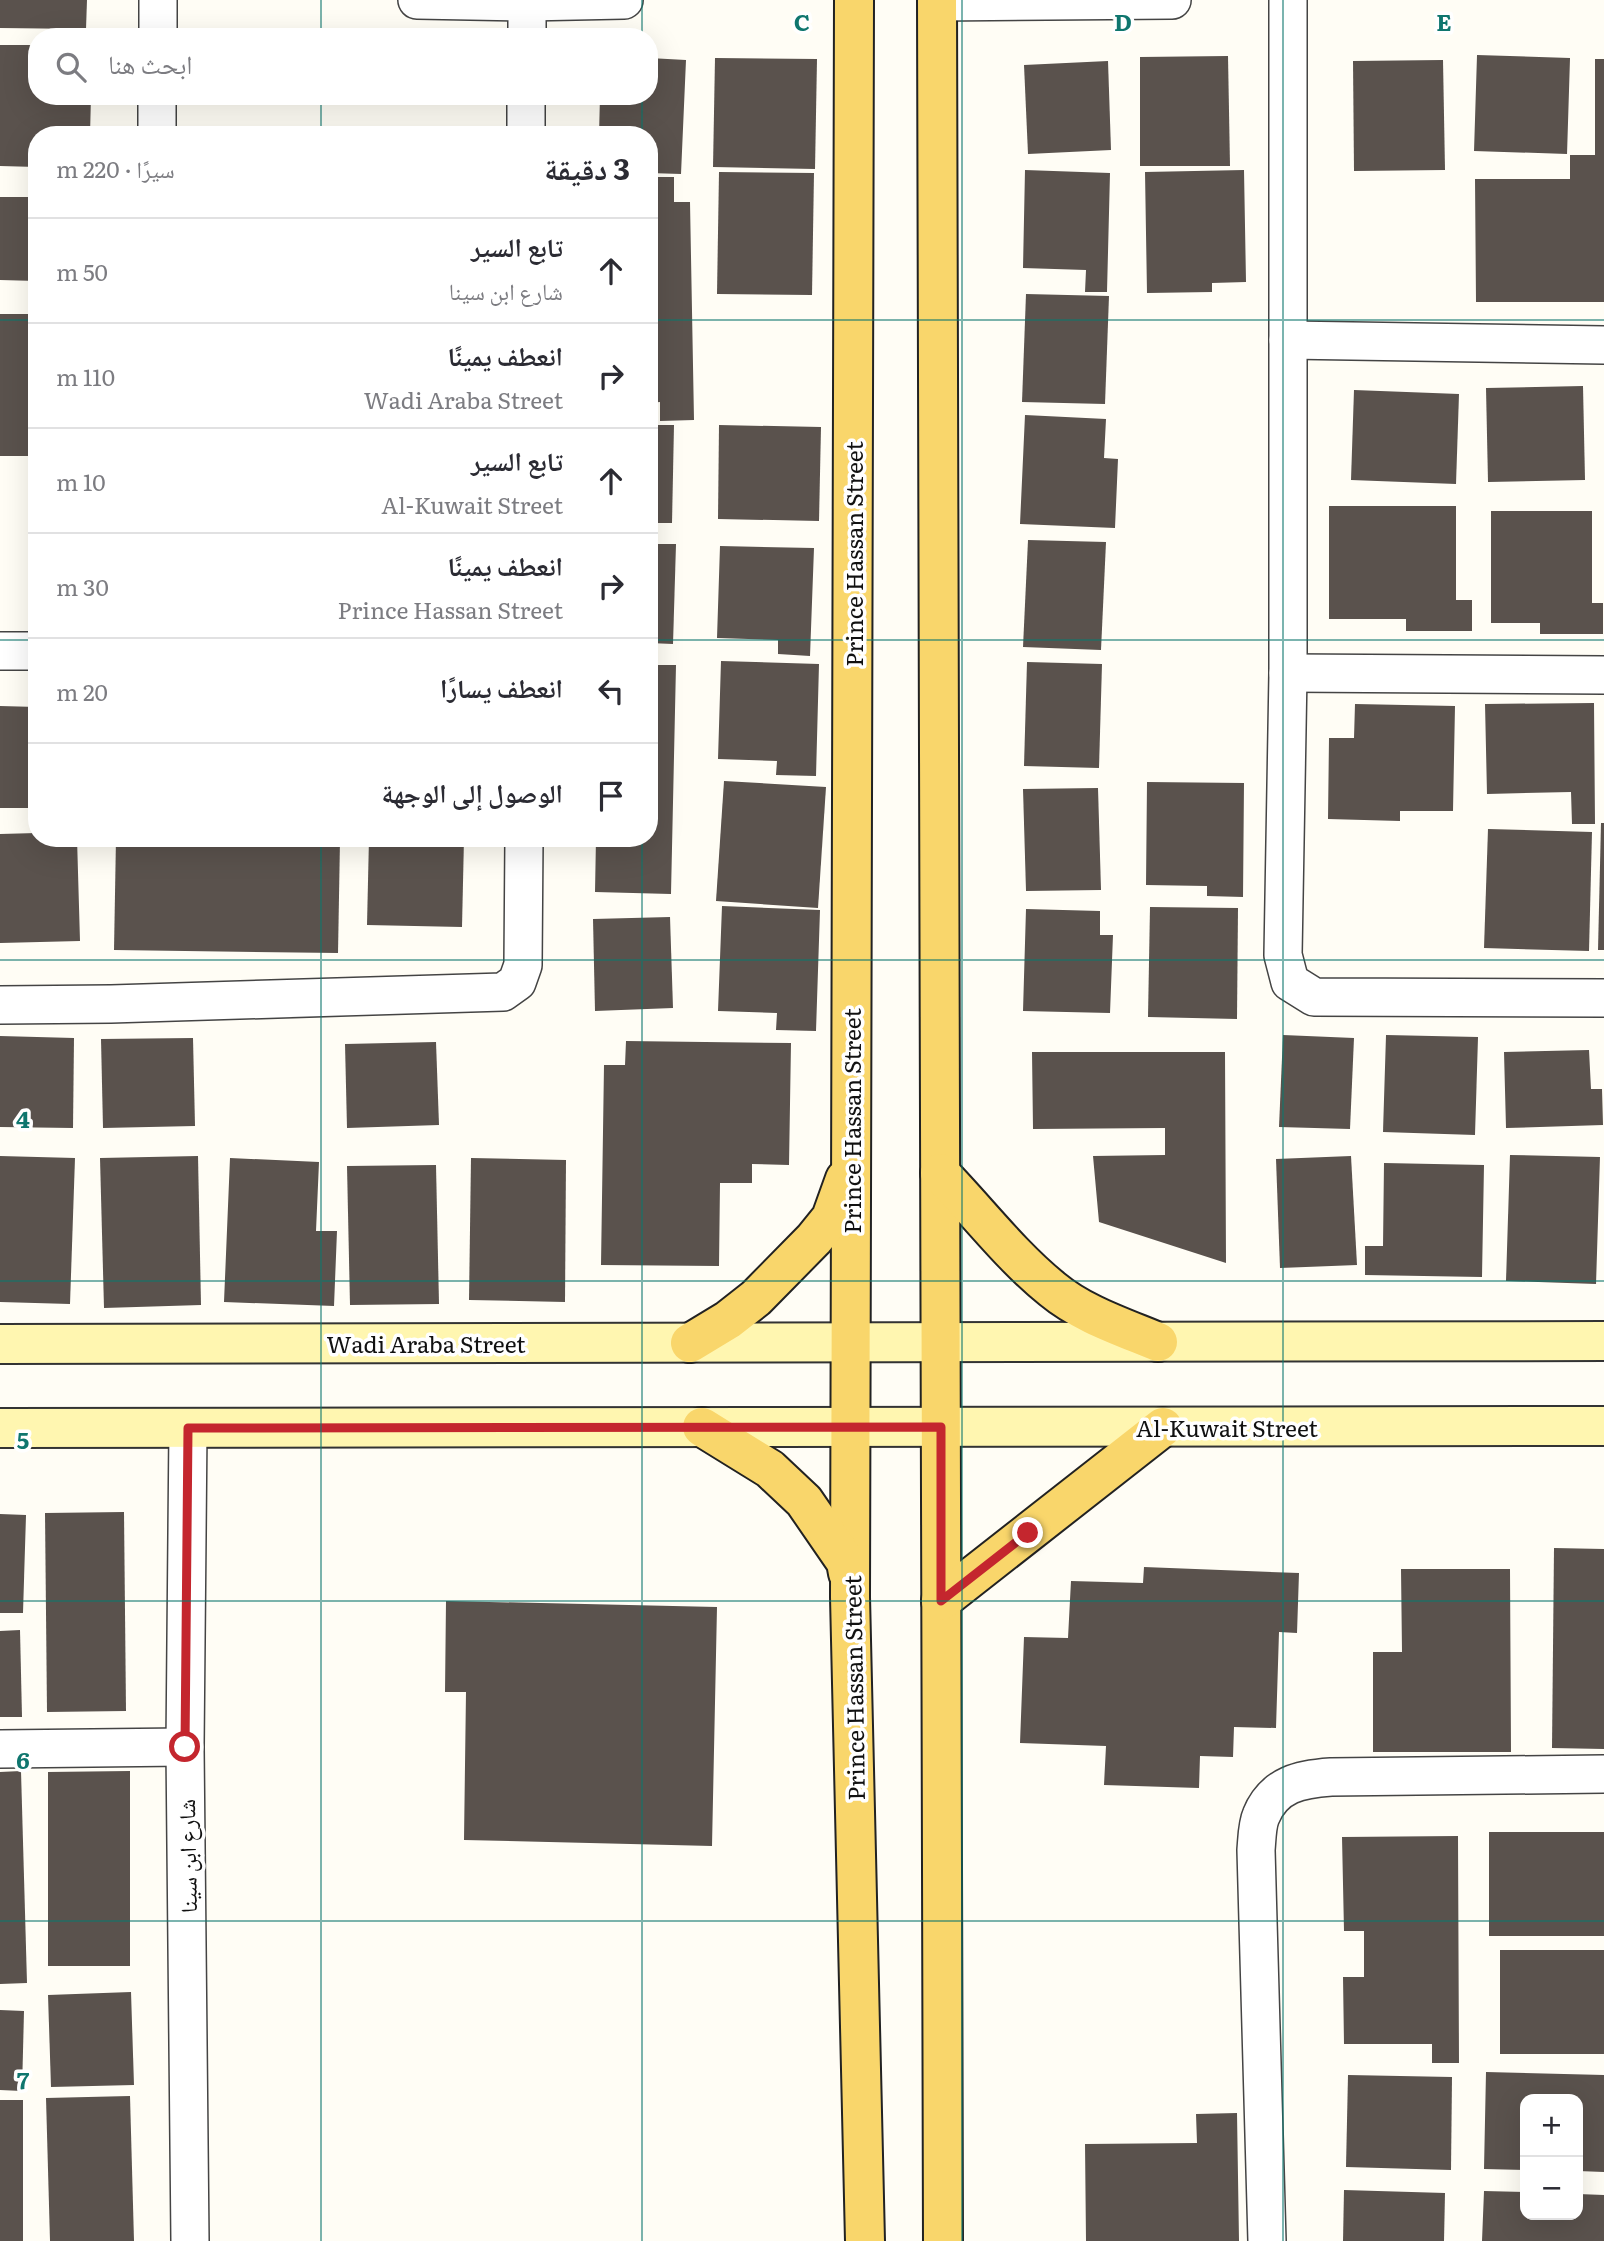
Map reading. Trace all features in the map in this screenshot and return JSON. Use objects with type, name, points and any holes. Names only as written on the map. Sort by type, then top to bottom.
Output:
[{"type":"main road","name":"Prince Hassan Street","points":[[854,0],[850,1597],[865,2241]]},
{"type":"main road","points":[[937,1],[943,2241]]},
{"type":"main road","points":[[690,1343],[728,1320],[756,1298],[814,1239],[831,1218],[851,1160]]},
{"type":"main road","points":[[940,1173],[1000,1239],[1051,1289],[1106,1321],[1158,1342]]},
{"type":"main road","points":[[851,1342],[1604,1341]]},
{"type":"main road","name":"Wadi Araba Street","points":[[0,1344],[851,1342]]},
{"type":"main road","name":"Al-Kuwait Street","points":[[850,1427],[1604,1426]]},
{"type":"main road","points":[[702,1427],[770,1469],[804,1501],[846,1562],[850,1597]]},
{"type":"main road","points":[[0,1428],[850,1427]]},
{"type":"main road","points":[[941,1601],[1163,1427]]},
{"type":"street","points":[[158,0],[158,28]]},
{"type":"street","points":[[417,0],[527,19],[624,0]]},
{"type":"street","points":[[937,1],[1172,0]]},
{"type":"street","points":[[1288,0],[1288,673],[1283,955],[1290,982],[1314,997],[1604,998]]},
{"type":"street","points":[[157,105],[157,126]]},
{"type":"street","points":[[526,105],[526,126]]},
{"type":"street","points":[[1288,340],[1604,345]]},
{"type":"street","points":[[0,651],[28,651]]},
{"type":"street","points":[[1288,673],[1604,675]]},
{"type":"street","points":[[0,1005],[503,992],[517,982],[523,965],[524,847]]},
{"type":"street","name":"شارع ابن سينا","points":[[188,1428],[185,1747],[190,2241]]},
{"type":"street","points":[[0,1749],[185,1747]]},
{"type":"street","points":[[1266,2241],[1256,1850],[1260,1816],[1275,1795],[1299,1779],[1604,1774]]},
{"type":"building","points":[[0,0],[87,0],[86,28],[0,28]]},
{"type":"building","points":[[0,45],[28,45],[28,105],[91,105],[90,126],[28,126],[28,167],[0,166]]},
{"type":"building","points":[[1477,55],[1570,58],[1567,154],[1474,151]]},
{"type":"building","points":[[1228,56],[1230,166],[1140,166],[1140,57]]},
{"type":"building","points":[[658,58],[686,60],[681,174],[658,173],[658,126],[599,126],[600,105],[658,105]]},
{"type":"building","points":[[715,58],[817,59],[815,169],[713,167]]},
{"type":"building","points":[[1595,59],[1604,59],[1604,302],[1476,302],[1475,179],[1570,179],[1570,155],[1595,155]]},
{"type":"building","points":[[1443,60],[1445,170],[1354,171],[1353,61]]},
{"type":"building","points":[[1108,61],[1111,150],[1028,154],[1024,65]]},
{"type":"building","points":[[1025,170],[1110,173],[1107,292],[1085,292],[1086,270],[1023,268]]},
{"type":"building","points":[[1244,170],[1246,282],[1212,283],[1212,292],[1147,293],[1145,172]]},
{"type":"building","points":[[719,172],[814,173],[812,295],[717,294]]},
{"type":"building","points":[[658,177],[674,177],[674,202],[690,202],[694,420],[660,421]]},
{"type":"building","points":[[0,197],[28,197],[28,281],[0,280]]},
{"type":"building","points":[[1026,294],[1109,296],[1105,404],[1022,402]]},
{"type":"building","points":[[0,314],[28,314],[28,456],[0,456]]},
{"type":"building","points":[[1583,386],[1585,480],[1488,482],[1486,388]]},
{"type":"building","points":[[1354,390],[1459,394],[1456,484],[1351,480]]},
{"type":"building","points":[[1025,415],[1106,419],[1104,458],[1118,459],[1115,528],[1020,524]]},
{"type":"building","points":[[658,425],[674,425],[672,523],[658,523]]},
{"type":"building","points":[[719,425],[821,427],[819,521],[718,519]]},
{"type":"building","points":[[1329,506],[1456,506],[1456,600],[1472,600],[1472,631],[1406,631],[1406,619],[1329,619]]},
{"type":"building","points":[[1491,511],[1592,511],[1592,603],[1603,603],[1603,634],[1540,634],[1540,623],[1491,623]]},
{"type":"building","points":[[1028,540],[1106,542],[1101,650],[1023,647]]},
{"type":"building","points":[[658,544],[676,544],[673,644],[658,643]]},
{"type":"building","points":[[720,546],[814,548],[810,656],[778,654],[778,640],[717,638]]},
{"type":"building","points":[[721,661],[819,664],[816,776],[776,775],[777,761],[718,759]]},
{"type":"building","points":[[1027,662],[1102,664],[1099,768],[1024,766]]},
{"type":"building","points":[[658,665],[676,665],[671,894],[595,892],[596,847],[658,847]]},
{"type":"building","points":[[1594,703],[1595,824],[1572,824],[1571,792],[1487,794],[1485,704]]},
{"type":"building","points":[[1355,704],[1455,706],[1453,811],[1400,811],[1400,821],[1328,819],[1329,738],[1354,738]]},
{"type":"building","points":[[0,706],[28,707],[28,808],[0,808]]},
{"type":"building","points":[[724,781],[826,787],[818,908],[716,901]]},
{"type":"building","points":[[1147,782],[1244,783],[1243,897],[1207,896],[1207,886],[1146,885]]},
{"type":"building","points":[[1098,788],[1101,890],[1026,891],[1023,789]]},
{"type":"building","points":[[1601,823],[1604,823],[1604,950],[1598,950]]},
{"type":"building","points":[[1488,829],[1592,832],[1589,951],[1484,948]]},
{"type":"building","points":[[28,833],[28,847],[77,847],[80,941],[0,943],[0,834]]},
{"type":"building","points":[[116,847],[340,847],[338,953],[114,950]]},
{"type":"building","points":[[369,847],[464,847],[462,927],[367,925]]},
{"type":"building","points":[[722,906],[820,910],[816,1031],[776,1030],[777,1013],[718,1011]]},
{"type":"building","points":[[1150,907],[1238,908],[1237,1019],[1148,1017]]},
{"type":"building","points":[[1026,909],[1100,911],[1100,935],[1113,935],[1110,1013],[1023,1011]]},
{"type":"building","points":[[670,917],[673,1008],[595,1011],[593,919]]},
{"type":"building","points":[[1283,1035],[1354,1038],[1350,1129],[1279,1127]]},
{"type":"building","points":[[1386,1035],[1478,1037],[1475,1135],[1383,1132]]},
{"type":"building","points":[[0,1036],[74,1038],[73,1128],[0,1127]]},
{"type":"building","points":[[193,1038],[195,1126],[103,1128],[101,1039]]},
{"type":"building","points":[[626,1041],[791,1043],[789,1165],[752,1164],[752,1183],[720,1183],[719,1266],[601,1265],[604,1065],[625,1065]]},
{"type":"building","points":[[436,1042],[439,1125],[347,1128],[345,1044]]},
{"type":"building","points":[[1589,1050],[1591,1089],[1602,1089],[1603,1125],[1506,1128],[1504,1052]]},
{"type":"building","points":[[1032,1052],[1225,1052],[1226,1263],[1099,1222],[1093,1156],[1165,1155],[1165,1128],[1033,1129]]},
{"type":"building","points":[[1510,1155],[1600,1157],[1596,1284],[1506,1281]]},
{"type":"building","points":[[0,1156],[75,1158],[70,1304],[0,1302]]},
{"type":"building","points":[[198,1156],[201,1305],[104,1308],[100,1158]]},
{"type":"building","points":[[1351,1156],[1357,1265],[1280,1268],[1276,1159]]},
{"type":"building","points":[[230,1158],[319,1162],[316,1231],[337,1231],[334,1306],[224,1302]]},
{"type":"building","points":[[471,1158],[566,1160],[565,1302],[469,1300]]},
{"type":"building","points":[[1384,1163],[1484,1165],[1482,1277],[1365,1275],[1365,1246],[1383,1246]]},
{"type":"building","points":[[436,1165],[439,1304],[350,1305],[347,1166]]},
{"type":"building","points":[[124,1512],[126,1711],[47,1712],[45,1513]]},
{"type":"building","points":[[0,1514],[26,1515],[23,1613],[0,1613]]},
{"type":"building","points":[[1554,1548],[1604,1549],[1604,1749],[1552,1748]]},
{"type":"building","points":[[1144,1567],[1299,1573],[1297,1633],[1279,1632],[1276,1728],[1234,1727],[1233,1757],[1200,1756],[1199,1788],[1104,1785],[1106,1746],[1020,1743],[1024,1637],[1068,1638],[1071,1581],[1143,1583]]},
{"type":"building","points":[[1401,1569],[1510,1569],[1511,1752],[1373,1752],[1373,1652],[1402,1652]]},
{"type":"building","points":[[446,1601],[717,1607],[712,1846],[464,1840],[466,1692],[445,1692]]},
{"type":"building","points":[[20,1630],[22,1717],[0,1717],[0,1631]]},
{"type":"building","points":[[21,1771],[27,1983],[0,1984],[0,1772]]},
{"type":"building","points":[[130,1771],[130,1966],[48,1966],[48,1772]]},
{"type":"building","points":[[1489,1832],[1604,1832],[1604,1936],[1489,1936]]},
{"type":"building","points":[[1458,1836],[1459,2063],[1432,2063],[1432,2044],[1344,2044],[1343,1977],[1364,1977],[1364,1931],[1344,1931],[1342,1837]]},
{"type":"building","points":[[1500,1950],[1604,1950],[1604,2054],[1500,2054]]},
{"type":"building","points":[[131,1992],[134,2085],[51,2087],[48,1995]]},
{"type":"building","points":[[0,2010],[24,2011],[22,2091],[0,2090]]},
{"type":"building","points":[[1486,2072],[1604,2075],[1604,2172],[1583,2171],[1583,2094],[1520,2094],[1520,2170],[1484,2169]]},
{"type":"building","points":[[1348,2075],[1452,2077],[1451,2170],[1346,2167]]},
{"type":"building","points":[[130,2096],[134,2241],[50,2241],[46,2098]]},
{"type":"building","points":[[0,2100],[23,2100],[23,2241],[0,2241]]},
{"type":"building","points":[[1237,2113],[1239,2241],[1086,2241],[1085,2144],[1197,2143],[1196,2114]]},
{"type":"building","points":[[1344,2190],[1445,2193],[1444,2241],[1343,2241]]},
{"type":"building","points":[[1484,2191],[1520,2192],[1520,2220],[1583,2220],[1583,2194],[1604,2195],[1604,2241],[1482,2241]]},
{"type":"route","points":[[185,1747],[188,1428],[941,1427],[941,1601],[1028,1533]]}]
